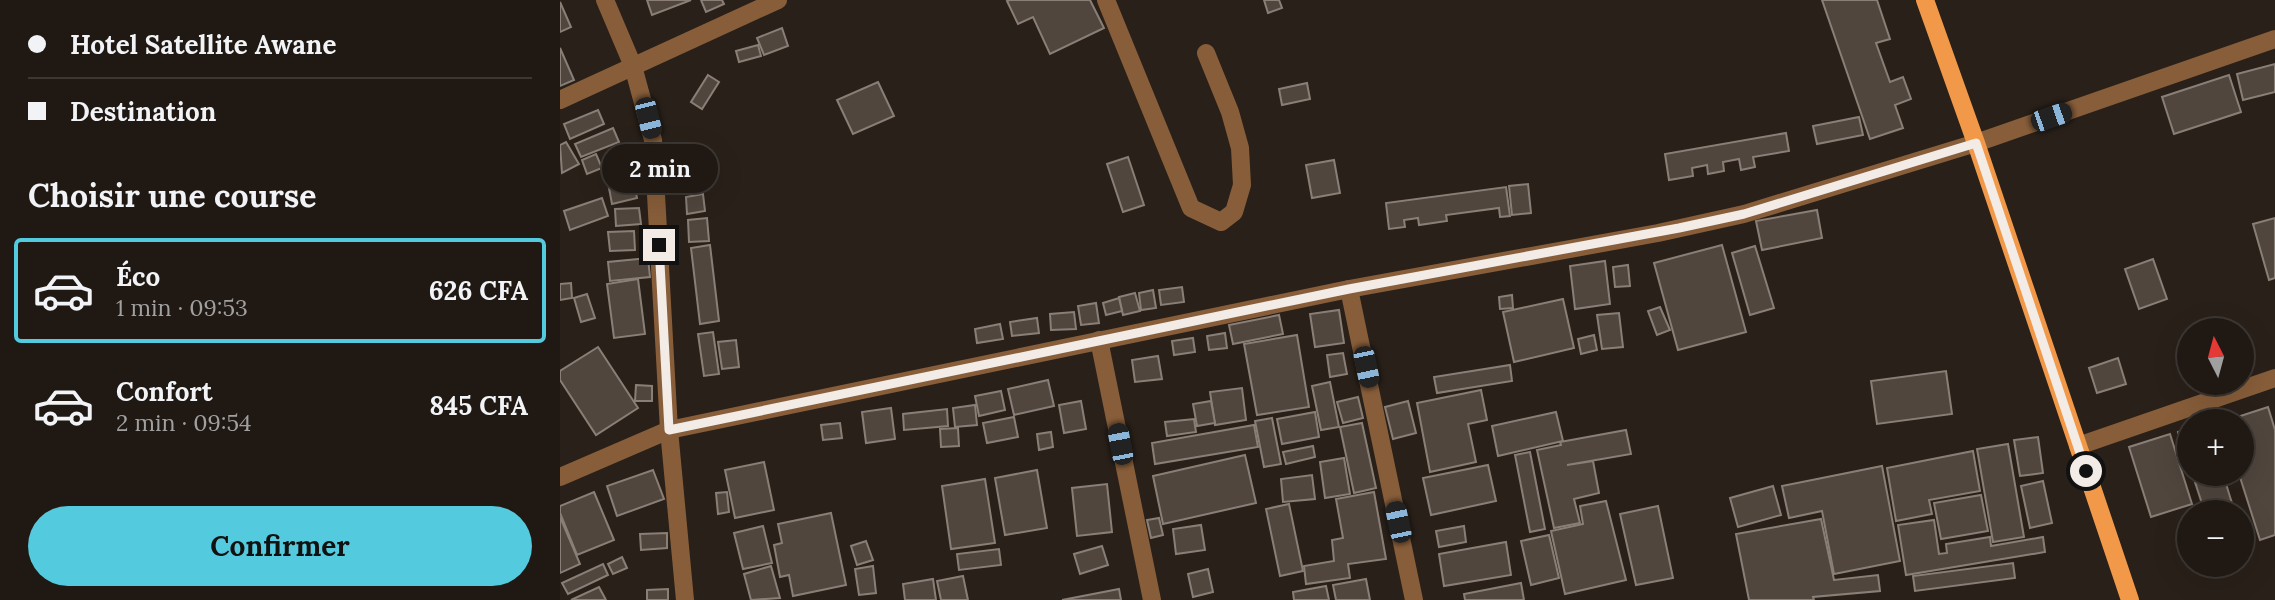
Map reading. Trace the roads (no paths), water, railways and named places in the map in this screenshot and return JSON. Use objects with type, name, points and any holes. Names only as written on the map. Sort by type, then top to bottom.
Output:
[{"type":"main road","points":[[1925,0],[2130,600]]},
{"type":"street","points":[[605,0],[633,66],[653,140],[669,430],[685,600]]},
{"type":"street","points":[[560,100],[778,0]]},
{"type":"street","points":[[1106,0],[1191,208],[1221,222],[1234,212],[1242,184],[1240,148],[1230,112],[1206,53]]},
{"type":"street","points":[[560,477],[669,430],[1349,289],[1658,233],[1744,214],[1976,143],[2275,38]]},
{"type":"street","points":[[1349,289],[1414,600]]},
{"type":"street","points":[[1099,340],[1152,600]]},
{"type":"street","points":[[2078,446],[2275,378]]}]
